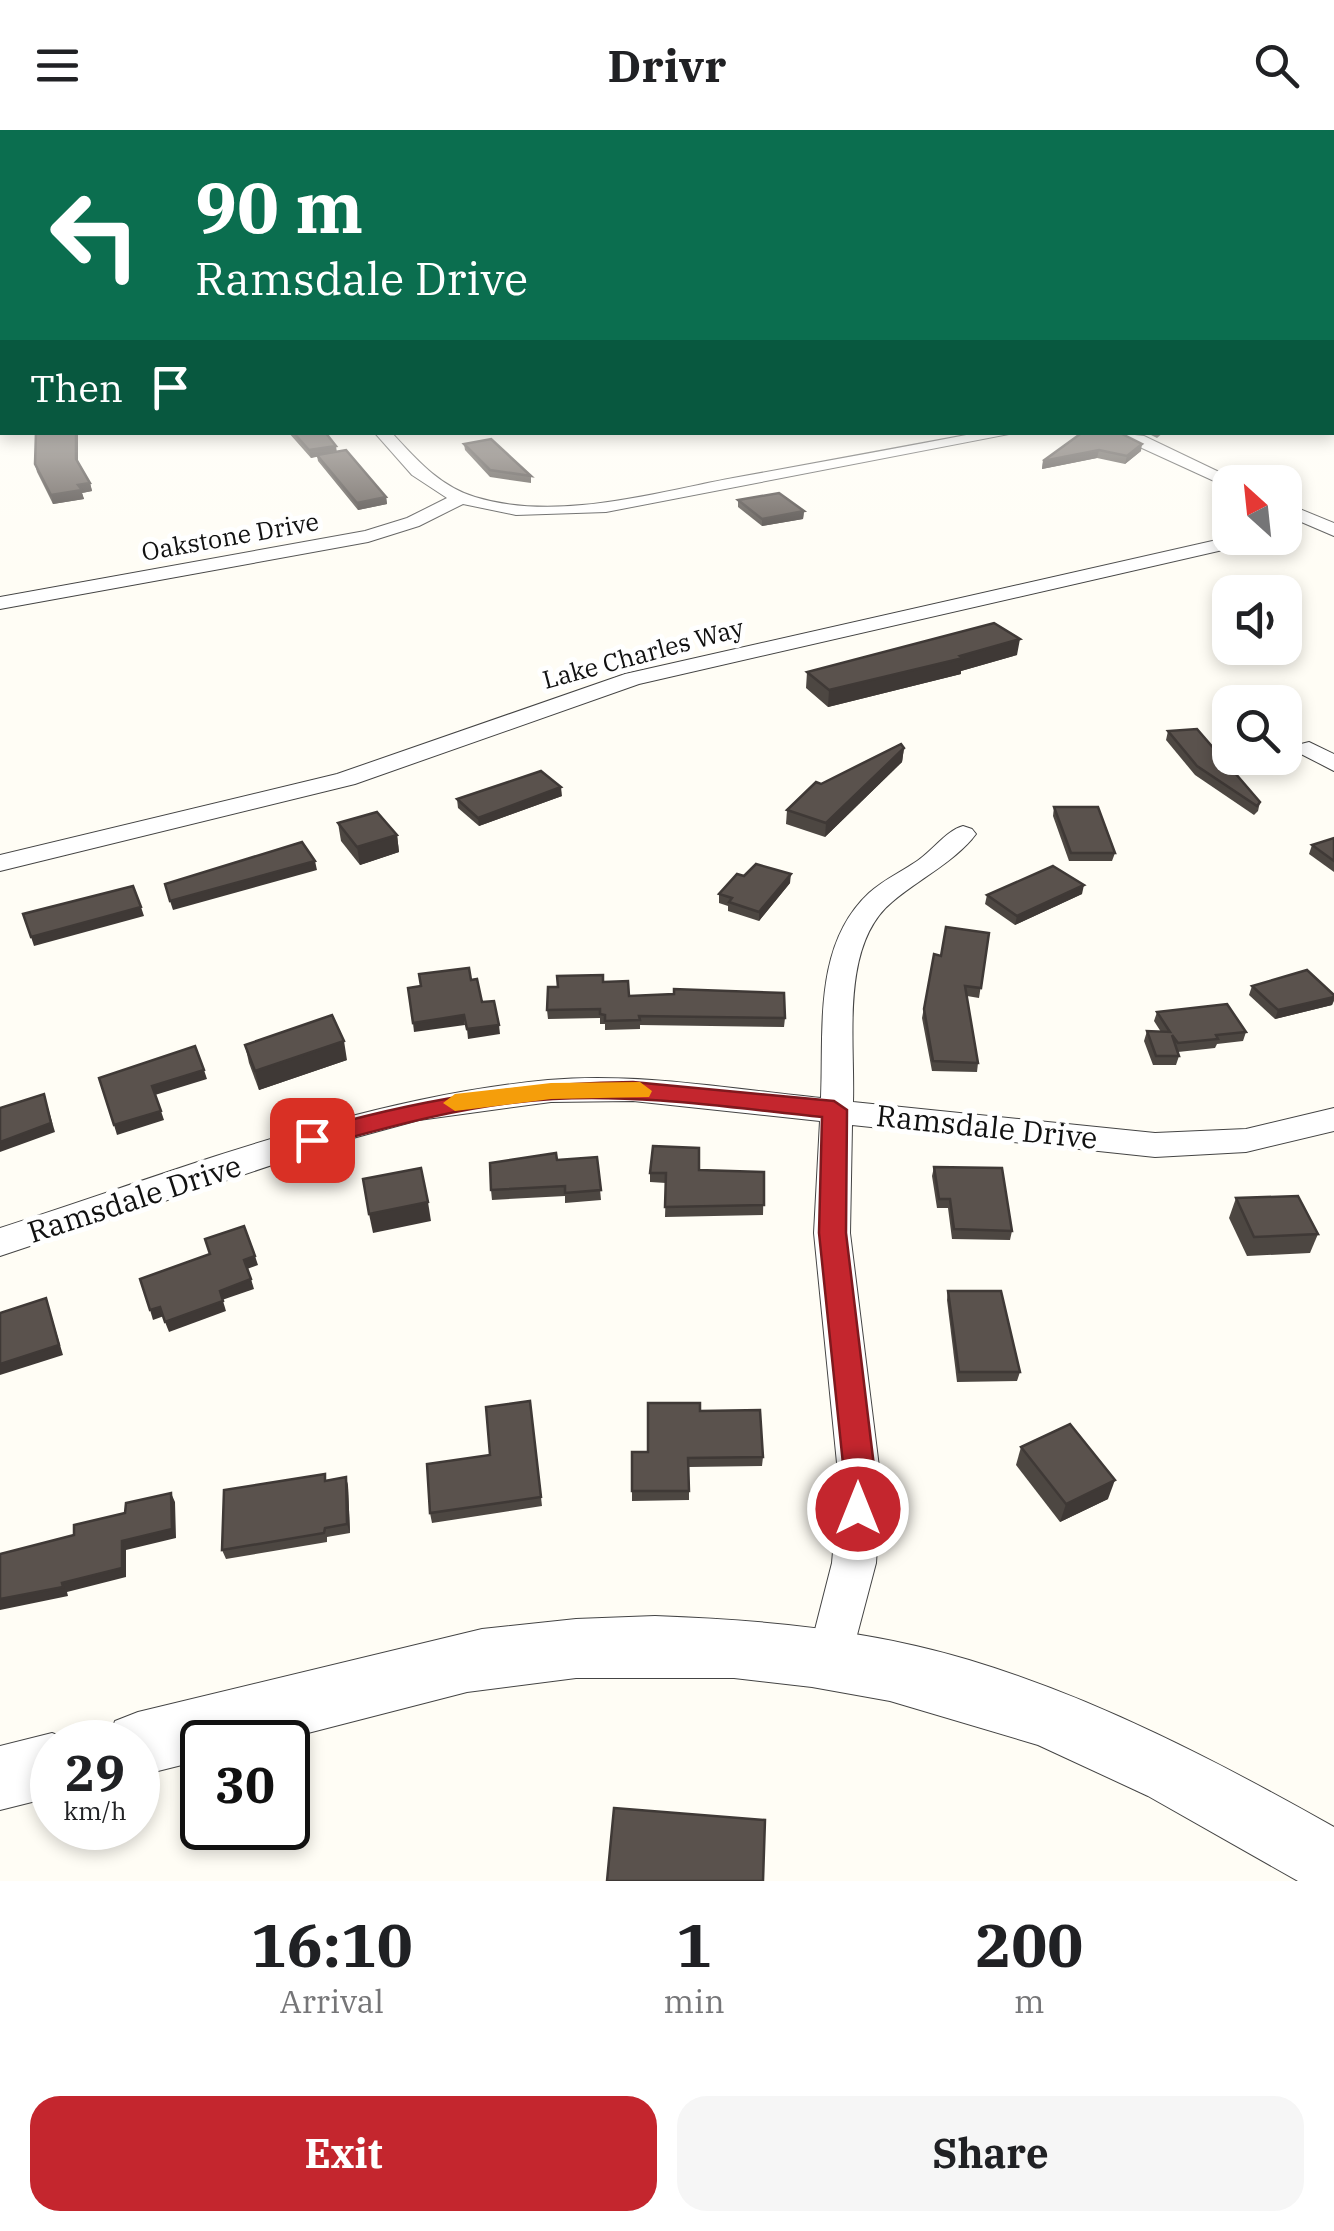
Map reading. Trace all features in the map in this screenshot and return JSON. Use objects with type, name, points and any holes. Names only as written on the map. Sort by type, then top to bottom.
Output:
[{"type":"street","points":[[385,435],[429,481],[462,498],[532,509],[606,507],[995,435]]},
{"type":"street","points":[[1125,435],[1212,473]]},
{"type":"street","name":"Oakstone Drive","points":[[0,603],[368,536],[414,522],[462,498]]},
{"type":"street","points":[[1302,516],[1325,526]]},
{"type":"street","name":"Lake Charles Way","points":[[0,863],[341,780],[437,750],[558,702],[633,680],[1212,547]]},
{"type":"street","points":[[1309,749],[1334,764]]},
{"type":"street","points":[[831,1657],[854,1562],[860,1483],[832,1233],[842,961],[852,928],[879,896],[946,856],[963,834]]},
{"type":"street","name":"Ramsdale Drive","points":[[0,1242],[346,1128],[480,1098],[551,1091],[633,1090],[1155,1144],[1214,1145],[1265,1139],[1334,1119]]},
{"type":"street","points":[[160,1739],[494,1657],[664,1644],[831,1657],[924,1678],[1018,1706],[1112,1744],[1208,1791],[1334,1864]]},
{"type":"street","points":[[0,1778],[30,1770]]},
{"type":"building","points":[[36,435],[76,435],[76,459],[90,483],[78,485],[82,490],[51,495],[35,464]]},
{"type":"building","points":[[296,435],[327,435],[336,446],[309,450]]},
{"type":"building","points":[[1079,435],[1124,435],[1142,444],[1127,456],[1099,450],[1043,461]]},
{"type":"building","points":[[491,439],[531,476],[490,470],[464,444]]},
{"type":"building","points":[[346,450],[386,497],[357,503],[317,455]]},
{"type":"building","points":[[779,493],[804,511],[762,519],[738,500]]},
{"type":"building","points":[[994,623],[1020,639],[960,656],[963,658],[829,690],[807,672]]},
{"type":"building","points":[[1197,729],[1212,746],[1212,775],[1237,775],[1260,802],[1257,806],[1197,766],[1168,731]]},
{"type":"building","points":[[901,744],[904,748],[826,823],[787,810],[816,782],[821,784]]},
{"type":"building","points":[[541,771],[561,787],[478,818],[457,799]]},
{"type":"building","points":[[1054,807],[1098,807],[1115,853],[1071,853]]},
{"type":"building","points":[[377,812],[397,835],[357,847],[338,823]]},
{"type":"building","points":[[1334,838],[1334,861],[1312,845]]},
{"type":"building","points":[[302,842],[315,861],[170,901],[165,884]]},
{"type":"building","points":[[756,864],[791,874],[759,912],[729,902],[732,898],[719,894],[737,874],[744,876]]},
{"type":"building","points":[[1053,866],[1084,885],[1017,916],[987,895]]},
{"type":"building","points":[[133,886],[141,907],[31,937],[23,914]]},
{"type":"building","points":[[946,927],[989,933],[981,988],[965,986],[978,1063],[933,1061],[924,1009],[934,954],[941,956]]},
{"type":"building","points":[[469,968],[471,980],[477,979],[482,1002],[494,1001],[499,1025],[467,1029],[464,1015],[413,1023],[408,988],[421,986],[419,974]]},
{"type":"building","points":[[1307,970],[1334,997],[1278,1010],[1252,986]]},
{"type":"building","points":[[603,975],[603,982],[628,981],[629,996],[674,994],[674,989],[784,993],[785,1018],[639,1016],[640,1020],[605,1021],[600,1009],[547,1010],[548,987],[558,987],[557,976]]},
{"type":"building","points":[[1227,1004],[1246,1032],[1178,1043],[1172,1035],[1179,1056],[1156,1056],[1147,1031],[1170,1032],[1157,1012]]},
{"type":"building","points":[[332,1015],[344,1041],[255,1071],[245,1045]]},
{"type":"building","points":[[195,1046],[204,1070],[152,1086],[161,1111],[114,1125],[99,1078]]},
{"type":"building","points":[[44,1094],[51,1123],[0,1142],[0,1108]]},
{"type":"building","points":[[653,1146],[699,1148],[699,1170],[764,1172],[764,1205],[665,1207],[666,1173],[650,1173]]},
{"type":"building","points":[[556,1153],[557,1160],[597,1157],[601,1190],[565,1193],[565,1186],[491,1190],[490,1163]]},
{"type":"building","points":[[934,1167],[1002,1168],[1012,1231],[954,1229],[950,1199],[939,1199]]},
{"type":"building","points":[[421,1168],[428,1202],[369,1214],[363,1179]]},
{"type":"building","points":[[1298,1196],[1318,1234],[1254,1237],[1236,1198]]},
{"type":"building","points":[[244,1226],[255,1256],[244,1260],[251,1279],[220,1291],[223,1301],[165,1322],[160,1307],[150,1310],[140,1279],[210,1254],[205,1239]]},
{"type":"building","points":[[948,1291],[1001,1291],[1020,1372],[959,1372]]},
{"type":"building","points":[[46,1298],[59,1345],[0,1364],[0,1313]]},
{"type":"building","points":[[530,1401],[541,1497],[430,1513],[427,1464],[490,1455],[486,1407]]},
{"type":"building","points":[[648,1403],[700,1403],[700,1411],[760,1410],[763,1457],[688,1458],[689,1491],[632,1491],[632,1452],[648,1452]]},
{"type":"building","points":[[1070,1424],[1115,1480],[1066,1504],[1021,1447]]},
{"type":"building","points":[[325,1474],[325,1481],[346,1477],[347,1524],[325,1528],[324,1533],[222,1550],[224,1490]]},
{"type":"building","points":[[171,1493],[172,1529],[122,1541],[122,1568],[62,1583],[63,1587],[0,1599],[0,1554],[74,1535],[74,1525],[125,1513],[126,1503]]},
{"type":"building","points":[[614,1808],[765,1820],[763,1881],[607,1881]]},
{"type":"slow traffic","points":[[455,1103],[551,1091],[640,1091]]},
{"type":"route","points":[[312,1140],[418,1110],[480,1098],[551,1091],[633,1090],[834,1110],[832,1233],[860,1483],[858,1509]]}]
